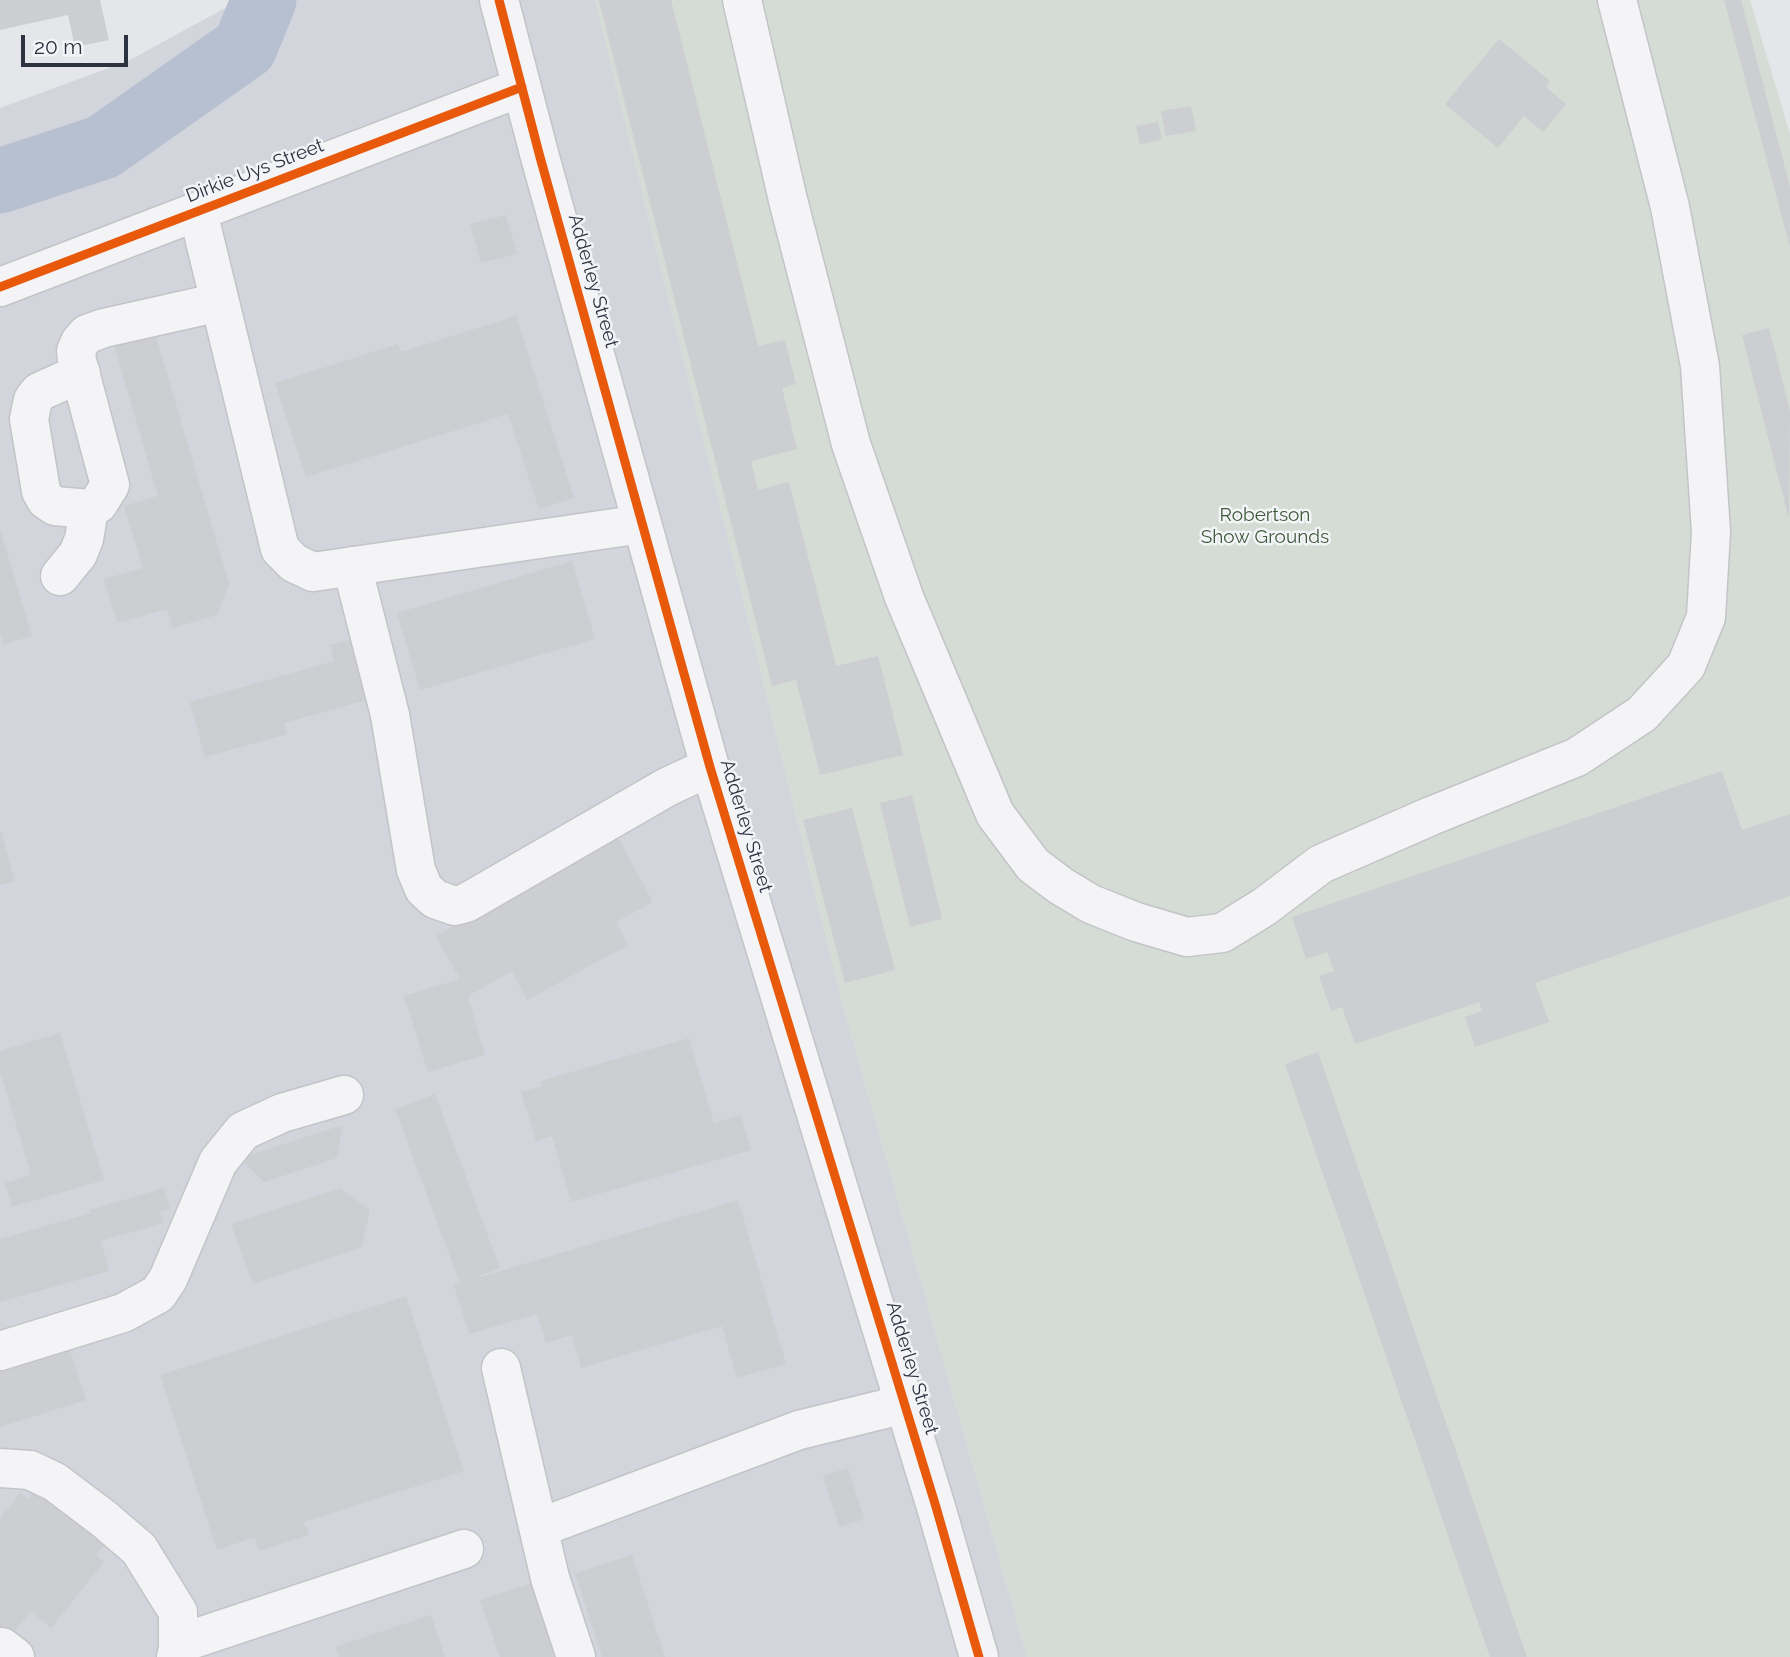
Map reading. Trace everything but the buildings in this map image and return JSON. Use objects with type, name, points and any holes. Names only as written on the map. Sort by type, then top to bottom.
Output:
[{"type":"street","name":"Adderley Street","points":[[499,0],[710,767],[905,1404],[978,1657]]},
{"type":"street","points":[[742,0],[788,200],[851,444],[904,597],[995,814],[1033,865],[1061,886],[1091,904],[1136,922],[1187,937],[1222,933],[1264,907],[1321,864],[1577,757],[1642,714],[1686,666],[1706,617],[1712,532],[1700,366],[1670,208],[1617,0]]},
{"type":"street","name":"Dirkie Uys Street","points":[[0,288],[522,87]]},
{"type":"street","points":[[198,212],[280,549],[294,563],[313,572],[642,524]]},
{"type":"street","points":[[81,373],[39,393],[33,400],[29,419],[41,491],[46,500],[55,506],[89,509],[99,504],[110,485],[81,373],[77,361],[76,351],[80,342],[87,334],[104,328],[220,302]]},
{"type":"street","points":[[60,576],[78,554],[84,539],[89,509]]},
{"type":"street","points":[[352,566],[390,715],[416,870],[425,889],[435,898],[455,906],[466,903],[667,787],[710,767]]},
{"type":"street","points":[[0,1351],[123,1313],[158,1294],[168,1279],[218,1161],[243,1131],[282,1113],[344,1094]]},
{"type":"street","points":[[501,1368],[550,1578],[576,1657]]},
{"type":"street","points":[[539,1528],[799,1430],[905,1404]]},
{"type":"street","points":[[0,1468],[30,1470],[55,1482],[139,1549],[178,1612],[177,1651],[234,1642],[464,1549]]},
{"type":"shaded area","points":[[240,0],[595,0],[843,1005],[1027,1657],[0,1657],[0,108],[128,61]]},
{"type":"green space","name":"Robertson Show Grounds","points":[[595,0],[1750,0],[1790,134],[1790,1657],[1027,1657],[843,1005]]},
{"type":"waterway","points":[[0,181],[103,147],[245,47],[264,0]]},
{"type":"cycle path","points":[[499,0],[540,157],[710,767],[936,1507],[979,1657]]},
{"type":"cycle path","points":[[0,287],[522,87]]}]
